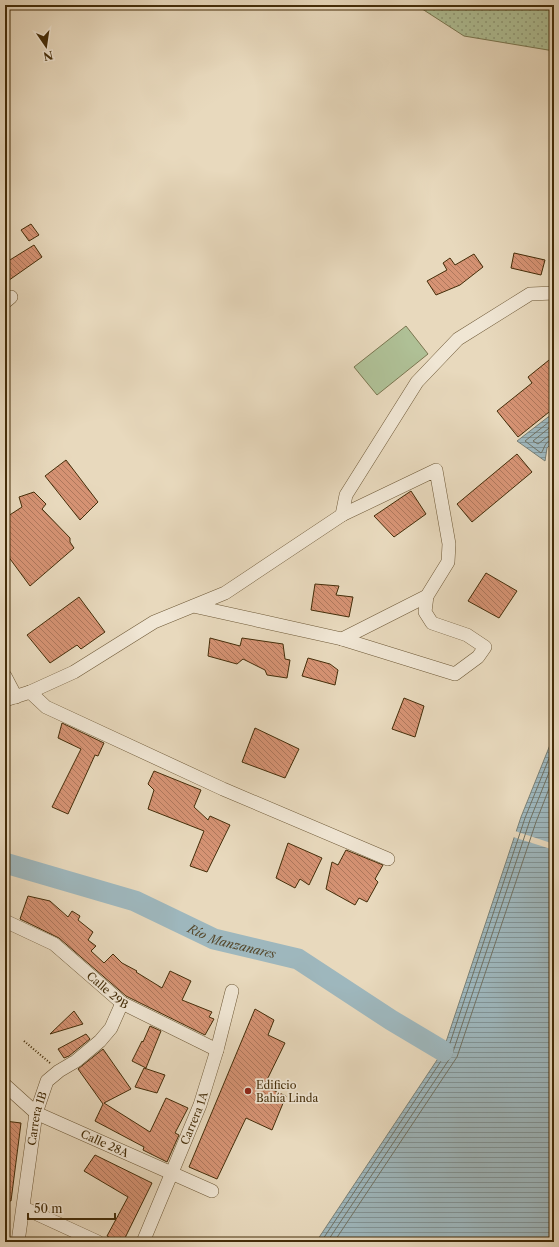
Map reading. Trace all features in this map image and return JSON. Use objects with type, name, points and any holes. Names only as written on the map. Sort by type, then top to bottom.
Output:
[{"type":"street","points":[[342,515],[346,495],[417,382],[458,339],[530,294],[554,293]]},
{"type":"street","points":[[5,676],[10,699],[30,692],[74,672],[154,622],[193,606],[225,593],[342,515],[436,470],[448,544],[448,562],[427,596],[425,612],[432,623],[467,635],[485,647],[478,657],[455,674],[342,639],[193,606]]},
{"type":"street","points":[[342,639],[427,596]]},
{"type":"street","points":[[30,692],[46,707],[54,711],[223,789],[388,859]]},
{"type":"street","name":"Calle 29B","points":[[5,921],[54,944],[122,1003],[217,1050]]},
{"type":"street","name":"Carrera 1A","points":[[143,1242],[200,1105],[217,1050],[232,990]]},
{"type":"street","name":"Carrera 1B","points":[[18,1242],[24,1208],[36,1113],[47,1081],[59,1071],[76,1061],[100,1041],[111,1028],[122,1003]]},
{"type":"street","name":"Calle 28A","points":[[5,1085],[36,1113],[212,1191]]},
{"type":"street","points":[[24,1208],[98,1242]]},
{"type":"path","points":[[24,1041],[59,1071]]},
{"type":"green space","points":[[416,5],[554,5],[554,51],[464,36]]},
{"type":"green space","points":[[406,326],[428,354],[377,395],[354,367]]},
{"type":"water","points":[[552,414],[554,416],[554,446],[551,444],[547,448],[545,461],[517,441]]},
{"type":"water","points":[[554,735],[554,1242],[316,1242],[443,1051],[521,817]]},
{"type":"pier","points":[[515,831],[554,844],[554,850],[513,837]]},
{"type":"building","points":[[31,224],[39,235],[29,241],[21,230]]},
{"type":"building","points":[[34,245],[42,257],[5,283],[5,263]]},
{"type":"building","points":[[514,253],[545,260],[541,275],[511,268]]},
{"type":"building","points":[[474,254],[483,267],[460,285],[436,295],[427,281],[447,270],[443,263],[450,258],[455,265]]},
{"type":"building","points":[[554,356],[554,408],[518,437],[497,411],[532,383],[528,377]]},
{"type":"building","points":[[517,454],[532,472],[472,522],[457,504]]},
{"type":"building","points":[[66,460],[98,502],[80,520],[45,476]]},
{"type":"building","points":[[411,491],[426,514],[394,537],[374,516]]},
{"type":"building","points":[[34,492],[46,504],[42,509],[70,538],[70,542],[74,548],[30,586],[5,552],[5,518],[22,507],[19,497]]},
{"type":"building","points":[[486,573],[517,591],[499,618],[468,601]]},
{"type":"building","points":[[315,584],[339,586],[336,595],[353,597],[349,617],[311,610]]},
{"type":"building","points":[[79,597],[105,632],[81,649],[77,645],[50,663],[27,635]]},
{"type":"building","points":[[210,638],[240,646],[242,638],[283,644],[285,659],[290,660],[287,678],[267,675],[265,670],[243,659],[237,664],[208,656]]},
{"type":"building","points":[[308,658],[330,664],[338,670],[335,685],[302,676]]},
{"type":"building","points":[[404,698],[424,706],[415,737],[392,729]]},
{"type":"building","points":[[62,723],[104,743],[98,756],[95,755],[68,814],[52,807],[81,749],[58,738]]},
{"type":"building","points":[[255,728],[299,749],[285,778],[242,762]]},
{"type":"building","points":[[154,771],[201,790],[194,807],[208,820],[210,816],[230,825],[207,872],[190,866],[204,831],[148,809],[154,790],[148,784]]},
{"type":"building","points":[[288,843],[322,858],[309,885],[300,879],[295,888],[276,878]]},
{"type":"building","points":[[346,850],[383,865],[375,879],[378,882],[367,902],[359,898],[355,905],[326,889],[332,862],[338,865]]},
{"type":"building","points":[[28,896],[50,901],[68,917],[72,911],[80,916],[78,920],[93,932],[88,940],[96,946],[91,951],[104,963],[113,954],[122,963],[162,988],[170,971],[191,981],[182,1000],[212,1012],[209,1017],[214,1019],[205,1035],[126,996],[59,938],[20,919]]},
{"type":"building","name":"Edificio Bahía Linda","points":[[255,1009],[274,1020],[268,1035],[285,1043],[264,1086],[286,1096],[272,1130],[246,1118],[217,1179],[189,1167]]},
{"type":"building","points":[[74,1011],[83,1024],[50,1034]]},
{"type":"building","points":[[150,1026],[161,1031],[146,1068],[132,1061]]},
{"type":"building","points":[[86,1034],[90,1039],[69,1056],[64,1058],[58,1049]]},
{"type":"building","points":[[103,1049],[131,1089],[104,1103],[150,1132],[166,1098],[188,1108],[175,1133],[179,1135],[167,1162],[143,1150],[144,1147],[95,1121],[103,1104],[78,1069]]},
{"type":"building","points":[[144,1068],[165,1075],[157,1093],[135,1087]]},
{"type":"building","points":[[5,1121],[21,1123],[11,1201],[5,1200]]},
{"type":"building","points":[[95,1155],[152,1183],[123,1242],[118,1242],[107,1236],[128,1197],[84,1171]]},
{"type":"waterway","name":"Río Manzanares","points":[[5,863],[135,901],[214,939],[298,959],[391,1020],[443,1051]]},
{"type":"place","name":"Edificio Bahía Linda","points":[[248,1091]]}]
